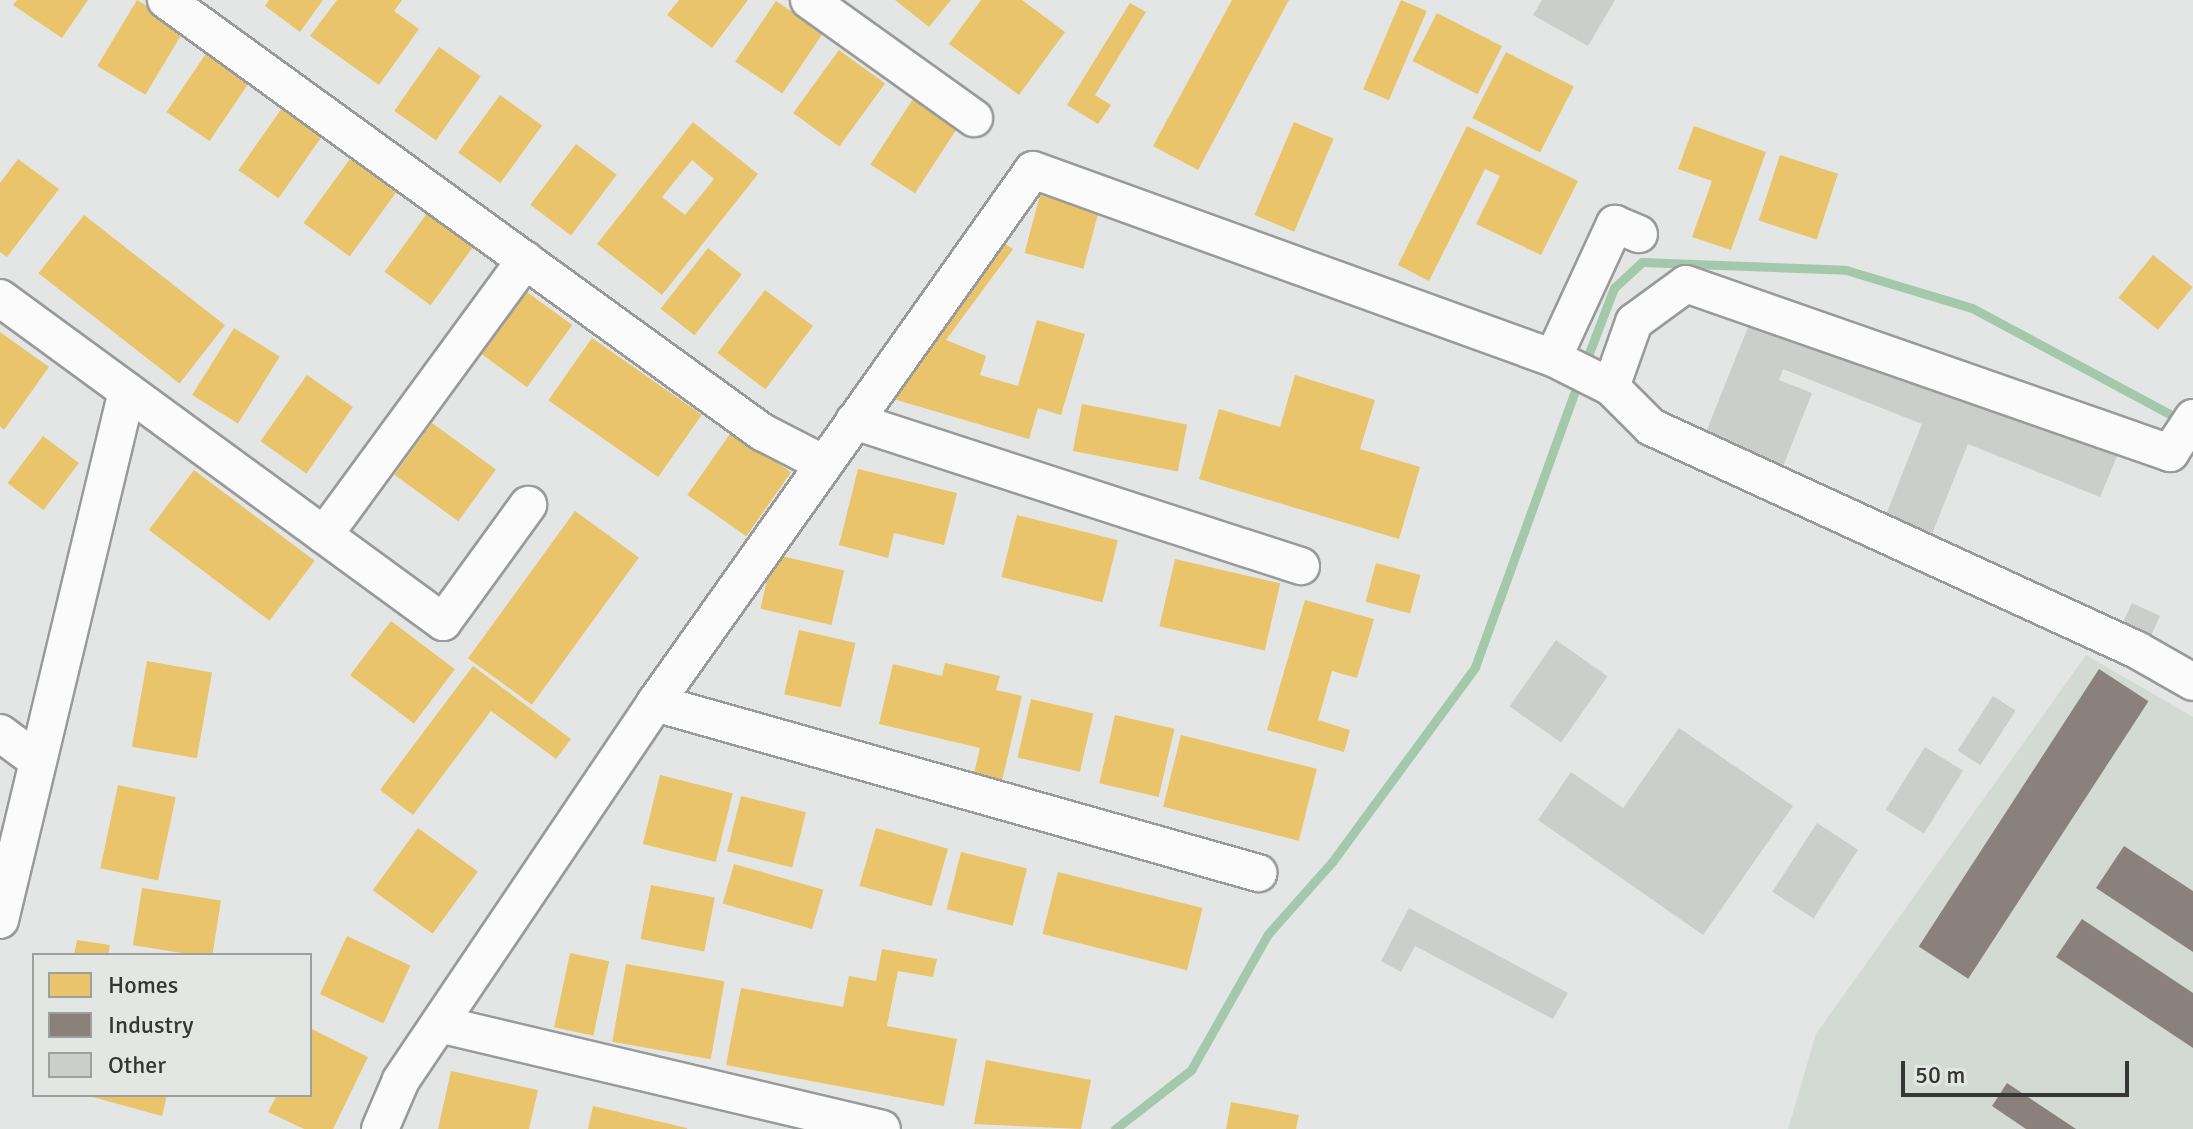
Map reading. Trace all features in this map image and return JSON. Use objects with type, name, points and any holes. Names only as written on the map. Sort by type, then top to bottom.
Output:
[{"type":"street","points":[[166,0],[762,432],[824,464]]},
{"type":"street","points":[[809,0],[974,118]]},
{"type":"street","points":[[380,1129],[401,1080],[655,703],[1033,170],[1553,358],[1611,387],[1651,427],[2137,650],[2193,682]]},
{"type":"street","points":[[1553,358],[1615,224],[1639,234]]},
{"type":"street","points":[[324,535],[525,260]]},
{"type":"street","points":[[1611,387],[1634,322],[1686,284],[2170,453],[2193,418]]},
{"type":"street","points":[[0,298],[443,622],[528,505]]},
{"type":"street","points":[[0,920],[127,391]]},
{"type":"street","points":[[854,421],[1301,566]]},
{"type":"street","points":[[655,703],[1258,873]]},
{"type":"street","points":[[0,733],[38,761]]},
{"type":"street","points":[[439,1024],[882,1129]]},
{"type":"shaded area","points":[[2086,655],[2193,717],[2193,1129],[1788,1129],[1816,1034]]},
{"type":"building: Homes","points":[[17,0],[88,0],[62,38],[13,5]]},
{"type":"building: Homes","points":[[137,0],[185,29],[145,95],[97,66]]},
{"type":"building: Homes","points":[[269,0],[323,0],[300,32],[265,6]]},
{"type":"building: Homes","points":[[337,0],[402,0],[394,11],[419,29],[379,85],[310,36]]},
{"type":"building: Homes","points":[[679,0],[748,0],[712,48],[667,15]]},
{"type":"building: Homes","points":[[895,0],[951,0],[929,27]]},
{"type":"building: Homes","points":[[981,0],[1022,0],[1065,32],[1019,95],[949,44]]},
{"type":"building: Homes","points":[[1232,0],[1289,0],[1198,170],[1153,146]]},
{"type":"building: Homes","points":[[1401,0],[1427,11],[1389,100],[1363,89]]},
{"type":"building: Homes","points":[[776,1],[823,33],[782,93],[735,62]]},
{"type":"building: Homes","points":[[1130,3],[1146,12],[1095,95],[1111,105],[1098,124],[1067,105]]},
{"type":"building: Homes","points":[[1437,13],[1502,46],[1478,94],[1412,61]]},
{"type":"building: Homes","points":[[439,47],[481,76],[436,140],[394,111]]},
{"type":"building: Homes","points":[[209,49],[252,78],[210,141],[167,112]]},
{"type":"building: Homes","points":[[839,50],[885,84],[839,147],[793,113]]},
{"type":"building: Homes","points":[[1506,52],[1574,87],[1540,152],[1472,118]]},
{"type":"building: Homes","points":[[500,95],[542,126],[500,183],[458,152]]},
{"type":"building: Homes","points":[[913,99],[957,128],[915,193],[871,164]]},
{"type":"building: Homes","points":[[282,108],[322,136],[279,198],[238,170]]},
{"type":"building: Homes","points":[[693,122],[758,174],[662,295],[597,244]],"holes":[[[692,160],[714,179],[685,215],[662,197]]]},
{"type":"building: Homes","points":[[1294,122],[1334,139],[1294,232],[1255,215]]},
{"type":"building: Homes","points":[[1467,126],[1578,181],[1541,255],[1476,224],[1500,176],[1485,169],[1429,281],[1398,265]]},
{"type":"building: Homes","points":[[1694,126],[1766,152],[1731,250],[1692,237],[1712,181],[1678,169]]},
{"type":"building: Homes","points":[[576,144],[617,175],[571,235],[530,205]]},
{"type":"building: Homes","points":[[1780,155],[1838,174],[1817,239],[1759,221]]},
{"type":"building: Homes","points":[[18,159],[59,189],[7,257],[0,252],[0,183]]},
{"type":"building: Homes","points":[[350,159],[396,193],[350,256],[304,223]]},
{"type":"building: Homes","points":[[1040,195],[1099,211],[1083,269],[1024,253]]},
{"type":"building: Homes","points":[[428,212],[474,246],[431,305],[385,272]]},
{"type":"building: Homes","points":[[84,215],[225,325],[179,384],[38,273]]},
{"type":"building: Homes","points":[[998,239],[1013,249],[946,340],[986,356],[980,375],[1018,386],[1037,320],[1085,334],[1061,415],[1038,408],[1029,439],[890,398]]},
{"type":"building: Homes","points":[[708,248],[742,274],[694,335],[661,309]]},
{"type":"building: Homes","points":[[2153,255],[2193,287],[2158,330],[2118,298]]},
{"type":"building: Homes","points":[[765,290],[813,326],[765,389],[717,353]]},
{"type":"building: Homes","points":[[527,292],[572,325],[527,387],[482,354]]},
{"type":"building: Homes","points":[[234,328],[280,357],[238,424],[192,395]]},
{"type":"building: Homes","points":[[0,332],[49,367],[4,430],[0,426]]},
{"type":"building: Homes","points":[[592,338],[702,415],[658,477],[548,400]]},
{"type":"building: Homes","points":[[307,375],[353,407],[306,473],[261,441]]},
{"type":"building: Homes","points":[[1295,375],[1375,400],[1360,449],[1420,467],[1399,539],[1199,479],[1219,409],[1280,427]]},
{"type":"building: Homes","points":[[1082,404],[1187,424],[1178,472],[1073,451]]},
{"type":"building: Homes","points":[[432,423],[496,469],[458,521],[394,475]]},
{"type":"building: Homes","points":[[732,431],[791,472],[746,536],[687,495]]},
{"type":"building: Homes","points":[[43,436],[79,463],[43,510],[7,483]]},
{"type":"building: Homes","points":[[858,469],[957,493],[944,545],[894,533],[888,558],[839,545]]},
{"type":"building: Homes","points":[[194,470],[315,561],[269,621],[149,530]]},
{"type":"building: Homes","points":[[575,511],[639,557],[532,705],[468,658]]},
{"type":"building: Homes","points":[[1017,515],[1118,540],[1102,602],[1002,577]]},
{"type":"building: Homes","points":[[773,554],[844,570],[832,625],[760,609]]},
{"type":"building: Homes","points":[[1175,559],[1280,583],[1265,651],[1159,626]]},
{"type":"building: Homes","points":[[1376,563],[1420,575],[1410,614],[1366,602]]},
{"type":"building: Homes","points":[[1305,600],[1374,619],[1357,678],[1332,671],[1318,720],[1350,730],[1344,752],[1267,730]]},
{"type":"building: Homes","points":[[391,621],[455,669],[414,723],[350,675]]},
{"type":"building: Homes","points":[[799,630],[856,643],[841,707],[784,694]]},
{"type":"building: Homes","points":[[147,661],[212,672],[197,758],[132,747]]},
{"type":"building: Homes","points":[[945,663],[1000,676],[996,690],[1022,696],[1000,789],[972,782],[980,748],[879,724],[893,664],[942,676]]},
{"type":"building: Homes","points":[[473,666],[571,739],[556,759],[491,711],[413,815],[380,790]]},
{"type":"building: Homes","points":[[1031,699],[1093,713],[1080,772],[1018,757]]},
{"type":"building: Homes","points":[[1115,715],[1174,729],[1159,797],[1099,783]]},
{"type":"building: Homes","points":[[1181,735],[1317,769],[1299,841],[1163,807]]},
{"type":"building: Homes","points":[[660,775],[733,793],[716,862],[643,844]]},
{"type":"building: Homes","points":[[118,785],[176,797],[158,880],[100,868]]},
{"type":"building: Homes","points":[[741,796],[806,812],[792,868],[727,851]]},
{"type":"building: Homes","points":[[418,828],[478,871],[433,934],[373,890]]},
{"type":"building: Homes","points":[[876,828],[948,849],[932,906],[859,886]]},
{"type":"building: Homes","points":[[961,852],[1027,868],[1013,926],[947,909]]},
{"type":"building: Homes","points":[[734,864],[823,890],[812,929],[723,903]]},
{"type":"building: Homes","points":[[1058,872],[1203,908],[1187,970],[1043,934]]},
{"type":"building: Homes","points":[[651,885],[715,897],[704,951],[641,939]]},
{"type":"building: Homes","points":[[142,888],[221,901],[213,953],[182,953],[133,945]]},
{"type":"building: Homes","points":[[347,936],[410,966],[383,1024],[320,994]]},
{"type":"building: Homes","points":[[77,940],[110,945],[108,953],[74,953]]},
{"type":"building: Homes","points":[[882,949],[937,959],[933,977],[898,971],[887,1026],[957,1039],[944,1106],[726,1065],[741,988],[843,1007],[849,976],[876,981]]},
{"type":"building: Homes","points":[[570,953],[609,961],[593,1036],[554,1027]]},
{"type":"building: Homes","points":[[626,964],[724,981],[711,1059],[612,1042]]},
{"type":"building: Homes","points":[[312,1029],[368,1057],[333,1129],[304,1129],[268,1112],[276,1097],[312,1097]]},
{"type":"building: Homes","points":[[986,1060],[1091,1080],[1081,1129],[974,1124]]},
{"type":"building: Homes","points":[[451,1071],[538,1090],[529,1129],[438,1129]]},
{"type":"building: Homes","points":[[92,1097],[167,1097],[162,1116]]},
{"type":"building: Homes","points":[[1231,1102],[1299,1115],[1296,1129],[1226,1129]]},
{"type":"building: Homes","points":[[593,1106],[687,1128],[687,1129],[588,1129]]},
{"type":"building: Industry","points":[[2099,669],[2148,701],[1968,979],[1919,947]]},
{"type":"building: Industry","points":[[2124,846],[2193,891],[2193,952],[2096,888]]},
{"type":"building: Industry","points":[[2082,919],[2193,993],[2193,1048],[2056,957]]},
{"type":"building: Industry","points":[[2007,1083],[2076,1129],[2026,1129],[1992,1106]]},
{"type":"building: Other","points":[[1542,0],[1615,0],[1588,46],[1533,15]]},
{"type":"building: Other","points":[[1755,310],[2118,454],[2100,497],[1968,444],[1926,549],[1880,530],[1922,424],[1783,369],[1779,380],[1812,393],[1782,469],[1704,437]]},
{"type":"building: Other","points":[[2132,603],[2160,616],[2150,637],[2122,624]]},
{"type":"building: Other","points":[[1556,640],[1608,676],[1561,742],[1510,706]]},
{"type":"building: Other","points":[[1993,696],[2016,711],[1980,765],[1958,751]]},
{"type":"building: Other","points":[[1679,728],[1793,806],[1703,935],[1538,820],[1571,772],[1623,808]]},
{"type":"building: Other","points":[[1925,747],[1963,771],[1924,834],[1886,810]]},
{"type":"building: Other","points":[[1817,823],[1858,850],[1813,918],[1772,892]]},
{"type":"building: Other","points":[[1409,908],[1568,993],[1553,1019],[1415,946],[1401,972],[1381,961]]},
{"type":"waterway","points":[[1584,366],[1614,288],[1642,262],[1846,270],[1972,308],[2183,421]]},
{"type":"waterway","points":[[1115,1129],[1191,1070],[1268,934],[1332,862],[1475,667],[1579,380]]}]
